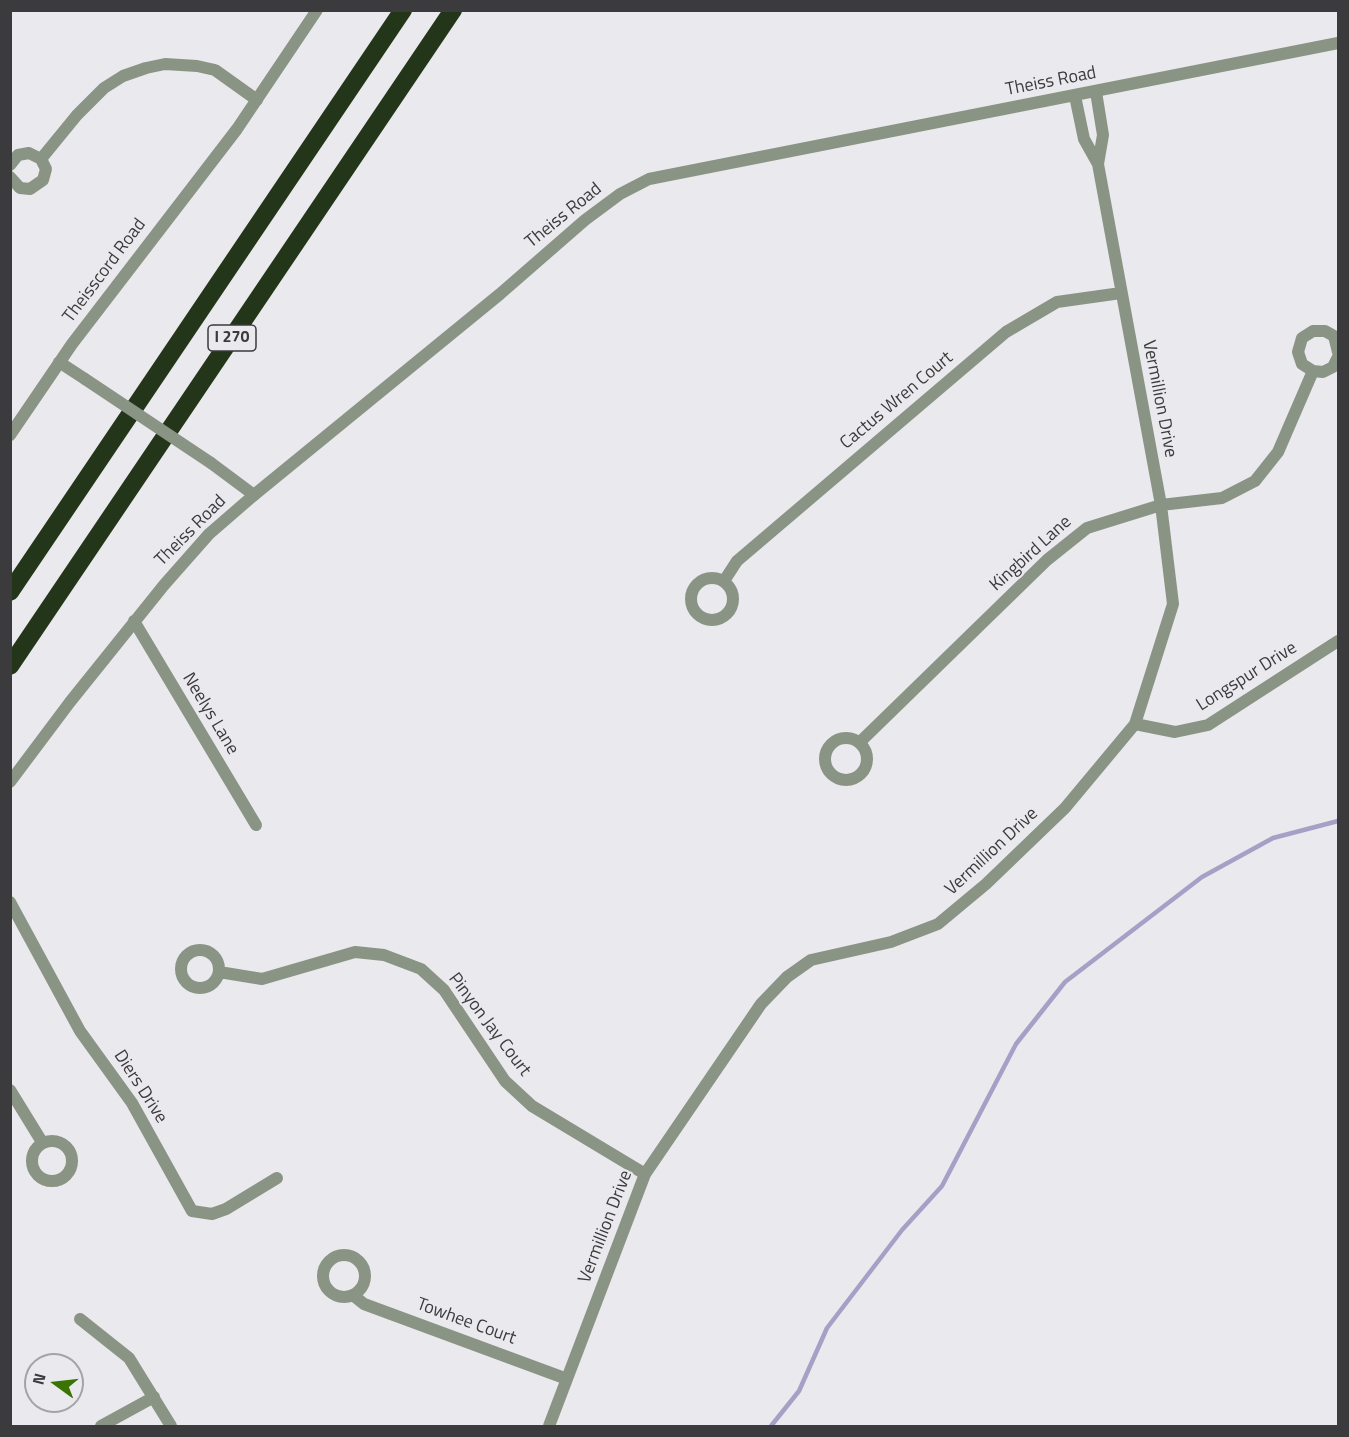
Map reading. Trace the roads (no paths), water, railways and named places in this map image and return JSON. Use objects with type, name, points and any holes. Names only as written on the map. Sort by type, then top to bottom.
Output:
[{"type":"highway","name":"I 270","points":[[10,592],[403,10]]},
{"type":"highway","name":"I 270","points":[[10,666],[453,10]]},
{"type":"street","name":"Theisscord Road","points":[[59,362],[257,100],[317,10]]},
{"type":"street","name":"Theiss Road","points":[[10,782],[134,621],[209,534],[500,294],[585,220],[635,185],[689,169],[1096,92],[1338,43]]},
{"type":"street","points":[[41,159],[77,115],[104,88],[123,76],[146,68],[165,64],[215,70],[257,100]]},
{"type":"street","name":"Vermillion Drive","points":[[1096,92],[1103,135],[1098,164]]},
{"type":"street","name":"Vermillion Drive","points":[[549,1426],[645,1174],[762,1004],[787,977],[811,960],[891,942],[938,924],[986,884],[1065,808],[1135,723],[1173,604],[1161,505],[1098,164],[1084,139],[1075,96]]},
{"type":"street","points":[[10,165],[18,155],[29,153],[41,159],[46,169],[43,180],[30,189],[20,188],[10,177]]},
{"type":"street","name":"Cactus Wren Court","points":[[724,582],[737,561],[1006,332],[1057,302],[1121,293]]},
{"type":"street","points":[[1338,352],[1334,336],[1325,331],[1313,331],[1302,338],[1298,352],[1302,364],[1313,371],[1323,372],[1333,367],[1338,357]]},
{"type":"street","points":[[10,435],[59,362],[211,463],[254,495]]},
{"type":"street","name":"Kingbird Lane","points":[[860,742],[1047,560],[1087,528],[1161,505],[1222,498],[1254,481],[1278,452],[1313,371]]},
{"type":"street","name":"Neelys Lane","points":[[134,621],[256,825]]},
{"type":"street","name":"Longspur Drive","points":[[1135,723],[1175,732],[1208,725],[1338,641]]},
{"type":"street","name":"Diers Drive","points":[[10,902],[80,1031],[132,1103],[192,1211],[212,1214],[226,1209],[277,1178]]},
{"type":"street","name":"Pinyon Jay Court","points":[[219,972],[262,979],[355,952],[384,955],[421,969],[444,990],[505,1081],[532,1106],[645,1174]]},
{"type":"street","points":[[10,1090],[42,1142]]},
{"type":"street","name":"Towhee Court","points":[[354,1296],[364,1304],[567,1379]]},
{"type":"street","points":[[80,1319],[129,1358],[171,1426]]},
{"type":"street","points":[[101,1426],[154,1397]]},
{"type":"waterway","points":[[771,1426],[799,1391],[827,1328],[902,1230],[942,1186],[1016,1044],[1065,982],[1202,877],[1273,838],[1338,821]]}]
